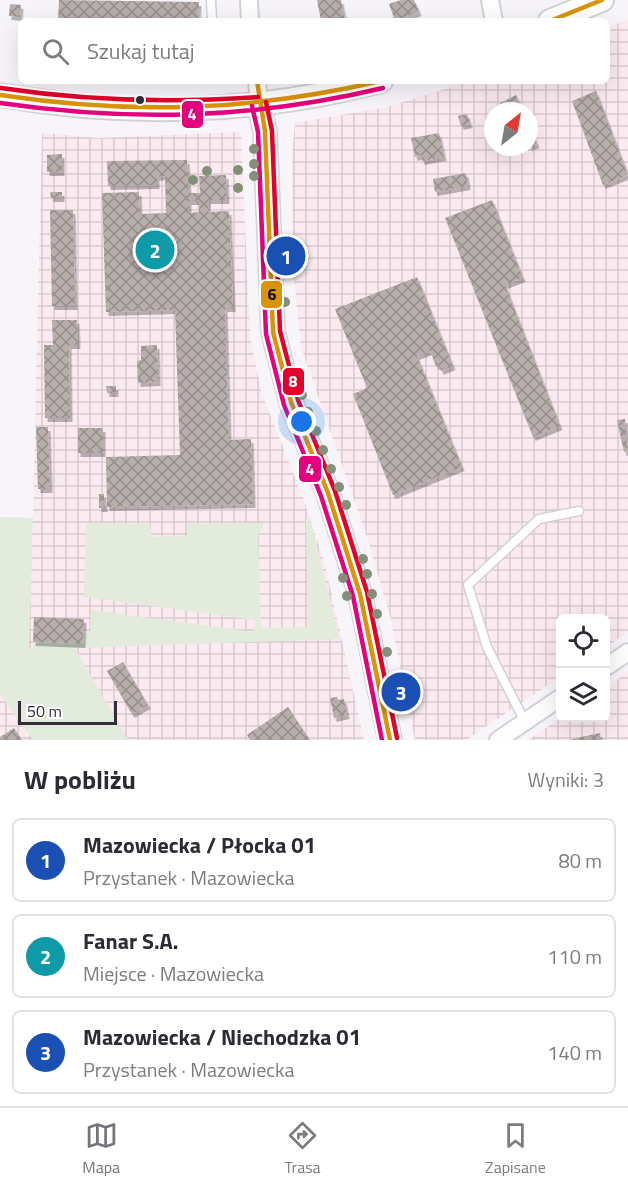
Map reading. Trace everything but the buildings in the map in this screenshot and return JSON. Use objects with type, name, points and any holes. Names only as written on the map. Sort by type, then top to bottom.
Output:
[{"type":"street","points":[[249,0],[250,18]]},
{"type":"street","points":[[490,0],[493,18]]},
{"type":"street","points":[[557,18],[602,0]]},
{"type":"street","points":[[257,84],[265,132],[273,332],[291,402],[328,493],[360,594],[390,740]]},
{"type":"street","points":[[0,95],[79,107],[220,108],[305,98],[368,84]]},
{"type":"street","points":[[610,664],[628,652]]},
{"type":"street","points":[[498,740],[556,701]]},
{"type":"lane","points":[[211,0],[212,18]]},
{"type":"lane","points":[[525,722],[487,647],[468,585],[539,519],[579,511]]},
{"type":"shaded area","points":[[628,19],[628,632],[610,644],[610,614],[556,614],[556,680],[466,740],[415,740],[391,620],[368,540],[301,347],[293,267],[292,156],[295,123],[387,107],[461,84],[610,84],[610,27]]},
{"type":"shaded area","points":[[241,132],[250,337],[262,394],[305,503],[325,564],[364,740],[0,740],[0,517],[33,518],[42,133],[98,138]]},
{"type":"shaded area","points":[[628,672],[628,740],[528,740],[556,721],[610,722],[610,684]]},
{"type":"green space","points":[[0,517],[33,518],[29,649],[33,649],[33,642],[90,632],[91,610],[254,632],[255,620],[84,597],[86,523],[150,524],[151,537],[187,536],[187,524],[264,523],[258,535],[261,628],[308,627],[306,519],[310,519],[340,639],[75,648],[128,740],[33,740],[0,694]]},
{"type":"transit line","name":"6","points":[[557,18],[602,0]]},
{"type":"transit line","name":"6","points":[[257,84],[265,131],[273,332],[291,402],[328,493],[360,594],[390,740]]},
{"type":"transit line","name":"6","points":[[0,95],[97,105],[191,107],[285,99],[367,84]]},
{"type":"transit line","name":"8","points":[[1,88],[65,96],[130,100],[258,97]]},
{"type":"transit line","name":"4","points":[[0,103],[97,113],[192,114],[286,106],[383,88]]},
{"type":"transit line","name":"8","points":[[266,102],[272,131],[280,331],[298,400],[335,491],[367,592],[397,738]]},
{"type":"transit line","name":"4","points":[[252,106],[258,132],[266,334],[284,405],[321,496],[353,596],[382,740]]},
{"type":"place","name":"Fanar S.A.","points":[[155,250]]},
{"type":"place","name":"Mazowiecka / Płocka 01","points":[[286,256]]},
{"type":"place","name":"Mazowiecka / Niechodzka 01","points":[[401,692]]}]
